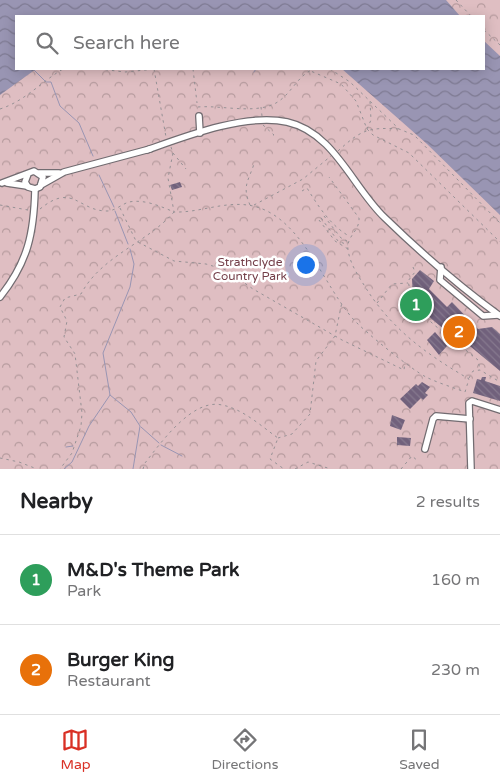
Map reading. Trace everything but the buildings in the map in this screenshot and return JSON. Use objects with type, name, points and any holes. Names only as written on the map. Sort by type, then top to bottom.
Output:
[{"type":"street","points":[[199,116],[201,124],[200,133]]},
{"type":"street","points":[[147,150],[262,120]]},
{"type":"street","points":[[1,183],[32,172],[64,172],[147,150],[200,133],[251,121],[288,122],[313,134],[334,154],[384,218],[499,316]]},
{"type":"street","points":[[201,124],[209,131]]},
{"type":"street","points":[[1,183],[28,186],[35,189],[64,172]]},
{"type":"street","points":[[39,173],[43,180],[42,186]]},
{"type":"street","points":[[28,174],[25,180],[28,186]]},
{"type":"street","points":[[0,297],[20,270],[29,245],[35,211],[35,189]]},
{"type":"street","points":[[441,267],[440,280],[483,316],[499,316]]},
{"type":"street","points":[[471,469],[469,403],[471,401],[500,410]]},
{"type":"street","points":[[425,449],[433,419],[436,416],[470,420]]},
{"type":"path","points":[[456,0],[470,15]]},
{"type":"path","points":[[485,31],[500,45]]},
{"type":"path","points":[[0,109],[26,98],[43,81],[61,70]]},
{"type":"path","points":[[108,70],[125,72],[145,70]]},
{"type":"path","points":[[155,70],[163,130],[169,139]]},
{"type":"path","points":[[193,70],[197,103]]},
{"type":"path","points":[[198,107],[210,106],[234,109],[273,105],[284,98],[310,70],[340,84],[356,100],[367,129],[372,135],[409,153],[500,242]]},
{"type":"path","points":[[332,70],[350,82],[400,129]]},
{"type":"path","points":[[367,129],[371,120],[370,100]]},
{"type":"path","points":[[261,106],[262,120],[274,135],[271,138]]},
{"type":"path","points":[[253,206],[303,179],[372,127],[400,129],[414,135],[500,223]]},
{"type":"path","points":[[171,146],[173,153],[186,169]]},
{"type":"path","points":[[173,153],[168,178],[174,212]]},
{"type":"path","points":[[250,206],[245,193],[246,184],[254,164]]},
{"type":"path","points":[[329,177],[359,218],[357,227],[350,236],[348,249],[353,267],[376,304],[385,316],[415,344],[439,362],[469,379]]},
{"type":"path","points":[[302,191],[305,187],[307,188],[339,230],[350,236]]},
{"type":"path","points":[[0,205],[35,211],[50,202],[67,196],[102,210],[111,211],[130,202],[146,202],[174,212],[188,213],[204,208],[234,204],[253,206],[268,212],[290,229],[354,320],[425,377],[465,392],[473,371],[480,370],[500,382]]},
{"type":"path","points":[[119,206],[136,241],[174,261],[206,264],[226,270],[253,290],[335,336],[404,370],[405,362]]},
{"type":"path","points":[[56,469],[60,469],[72,453],[81,426],[83,403],[75,354],[64,337],[67,320],[60,307],[66,298],[81,294],[86,284],[109,262],[136,241],[157,230],[174,212]]},
{"type":"path","points":[[324,216],[341,238],[348,242]]},
{"type":"path","points":[[348,245],[338,241],[320,219],[334,240],[348,249]]},
{"type":"path","points":[[413,267],[415,272],[409,283],[413,303],[433,324],[478,360],[480,370]]},
{"type":"path","points":[[376,304],[392,284],[409,283]]},
{"type":"path","points":[[278,438],[292,434],[310,414],[316,362],[335,336],[342,301]]},
{"type":"path","points":[[143,469],[167,435],[189,414],[208,406],[221,404],[249,417],[278,438]]},
{"type":"path","points":[[278,438],[270,459],[284,469]]},
{"type":"path","points":[[401,469],[412,456],[418,461]]},
{"type":"path","points":[[0,458],[19,462],[37,469]]},
{"type":"path","points":[[295,469],[308,462],[331,469]]},
{"type":"green space","name":"Strathclyde Country Park","points":[[0,0],[500,0],[500,469],[0,469]]},
{"type":"water","points":[[0,0],[446,0],[459,15],[15,15],[15,70],[35,70],[0,95]]},
{"type":"water","points":[[485,42],[500,56],[500,215],[427,144],[343,70],[485,70]]},
{"type":"waterway","points":[[34,70],[46,82],[51,82],[60,106],[79,123],[93,156]]},
{"type":"waterway","points":[[99,175],[114,207]]},
{"type":"waterway","points":[[115,211],[128,244]]},
{"type":"waterway","points":[[64,469],[72,462],[89,426],[110,395],[103,353],[130,287],[134,264],[130,249]]},
{"type":"waterway","points":[[110,395],[131,412],[140,426],[133,469]]},
{"type":"waterway","points":[[141,427],[159,443]]},
{"type":"waterway","points":[[161,445],[182,456]]},
{"type":"waterway","points":[[66,447],[73,446]]},
{"type":"place","name":"M&D's Theme Park","points":[[416,305]]},
{"type":"place","name":"Burger King","points":[[459,332]]}]
